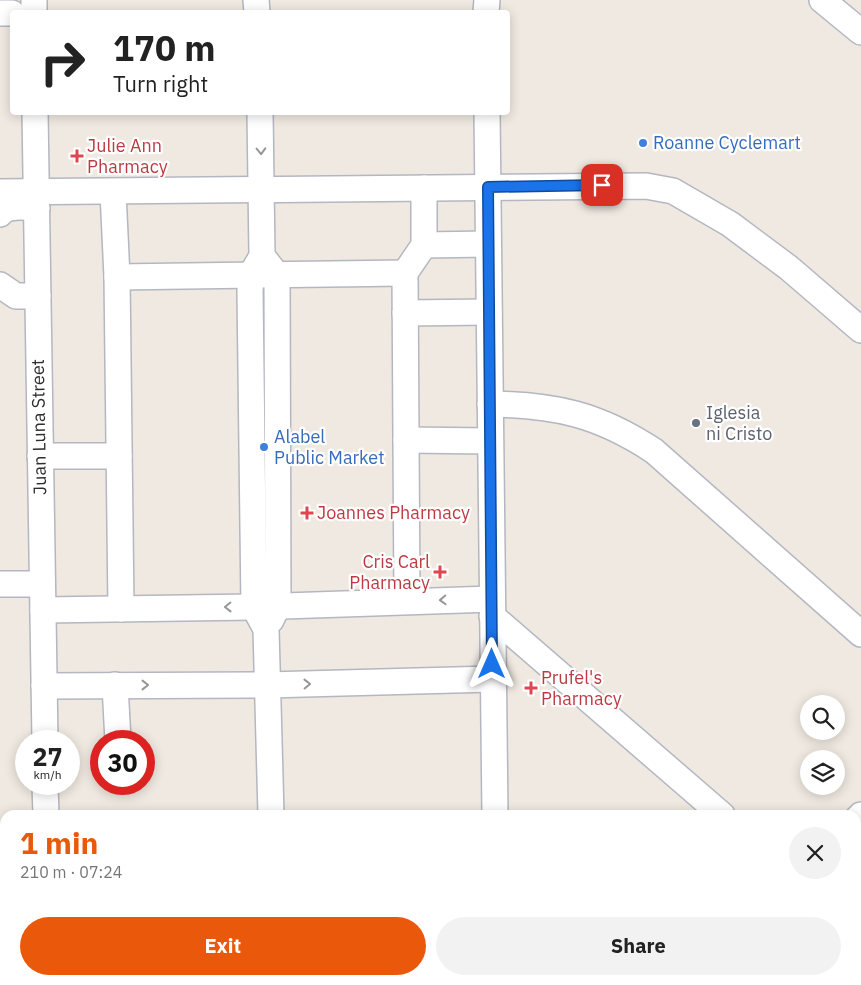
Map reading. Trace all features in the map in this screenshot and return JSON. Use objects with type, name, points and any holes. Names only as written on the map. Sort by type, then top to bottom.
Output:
[{"type":"street","points":[[822,0],[861,32]]},
{"type":"street","name":"Juan Luna Street","points":[[34,115],[18,201],[38,296],[45,730]]},
{"type":"street","points":[[260,115],[263,269],[277,435],[266,606],[271,810]]},
{"type":"street","points":[[487,115],[495,810]]},
{"type":"street","points":[[18,201],[113,192],[620,184],[646,186],[673,191],[730,224],[857,320]]},
{"type":"street","points":[[407,601],[405,273],[424,245],[424,188]]},
{"type":"street","points":[[113,192],[117,277],[122,609]]},
{"type":"street","points":[[424,245],[488,244]]},
{"type":"street","points":[[263,269],[252,435],[266,606]]},
{"type":"street","points":[[117,277],[263,269],[405,273]]},
{"type":"street","points":[[0,285],[16,296],[38,296]]},
{"type":"street","points":[[405,313],[489,312]]},
{"type":"street","points":[[490,404],[528,405],[563,410],[596,420],[628,434],[654,451],[861,634]]},
{"type":"street","points":[[252,435],[277,435]]},
{"type":"street","points":[[406,440],[490,441]]},
{"type":"street","points":[[40,456],[119,456]]},
{"type":"street","points":[[0,584],[42,584]]},
{"type":"street","points":[[43,610],[266,606],[407,601],[492,607],[716,810]]},
{"type":"street","points":[[44,686],[492,679]]},
{"type":"street","points":[[116,685],[118,730]]},
{"type":"street","points":[[45,795],[46,810]]},
{"type":"place","name":"Roanne Cyclemart","points":[[643,143]]},
{"type":"place","name":"Julie Ann Pharmacy","points":[[77,156]]},
{"type":"place","name":"Iglesia ni Cristo","points":[[696,423]]},
{"type":"place","name":"Alabel Public Market","points":[[264,447]]},
{"type":"place","name":"Joannes Pharmacy","points":[[307,513]]},
{"type":"place","name":"Cris Carl Pharmacy","points":[[440,572]]},
{"type":"place","name":"Prufel's Pharmacy","points":[[531,688]]},
{"type":"route","points":[[492,664],[488,187],[602,185]]}]
